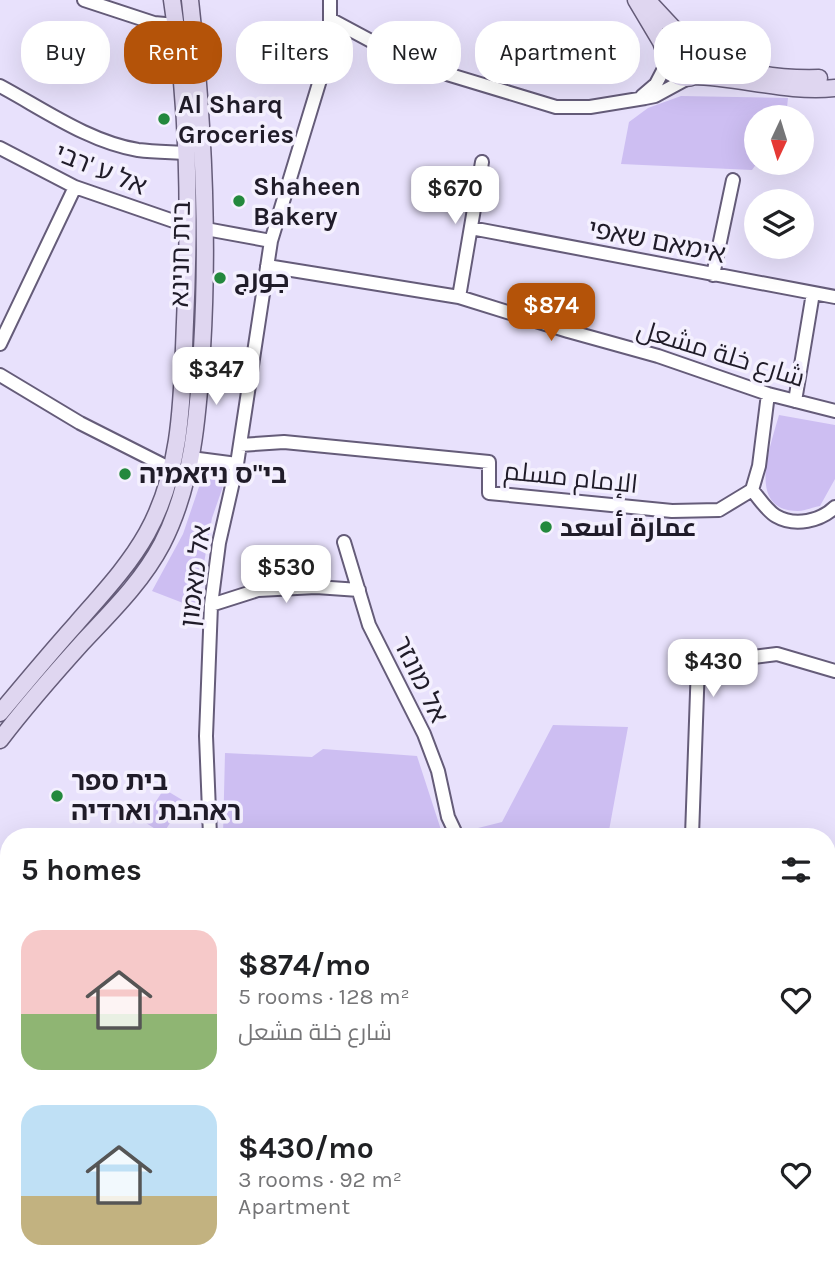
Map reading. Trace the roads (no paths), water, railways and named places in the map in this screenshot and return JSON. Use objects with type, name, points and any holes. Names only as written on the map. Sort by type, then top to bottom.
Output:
[{"type":"street","points":[[84,0],[148,21]]},
{"type":"street","name":"בית חנינא","points":[[173,0],[176,21]]},
{"type":"street","name":"בית חנינא","points":[[0,740],[27,705],[142,575],[162,544],[191,458],[197,418],[206,290],[206,229],[202,131],[190,0]]},
{"type":"street","name":"אל מאמון","points":[[210,828],[206,736],[211,605],[219,543],[237,464],[271,241],[320,80],[330,30],[330,0]]},
{"type":"street","points":[[636,0],[654,29]]},
{"type":"street","points":[[647,0],[666,21]]},
{"type":"street","points":[[330,19],[414,64],[543,105],[576,108],[625,102],[656,96],[679,84]]},
{"type":"street","points":[[771,75],[790,78],[835,77]]},
{"type":"street","name":"בית חנינא","points":[[0,713],[119,576],[147,534],[163,500],[172,470],[179,429],[188,226],[187,153],[181,84]]},
{"type":"street","points":[[625,102],[640,97],[651,90],[654,84]]},
{"type":"street","points":[[761,84],[789,89],[835,88]]},
{"type":"street","points":[[0,86],[88,133],[113,143],[138,150],[187,153]]},
{"type":"street","name":"אל ע 'רבי","points":[[0,148],[75,187],[188,226]]},
{"type":"street","points":[[459,297],[482,162]]},
{"type":"street","points":[[713,275],[733,180]]},
{"type":"street","points":[[0,344],[75,187]]},
{"type":"street","name":"אימאם שאפי","points":[[471,228],[835,297]]},
{"type":"street","points":[[206,229],[271,241]]},
{"type":"street","name":"شارع خلة مشعل","points":[[267,266],[459,297],[658,356],[768,394],[835,411]]},
{"type":"street","points":[[795,401],[813,293]]},
{"type":"street","points":[[0,375],[80,423],[172,470]]},
{"type":"street","points":[[768,394],[759,466],[752,490],[775,516],[789,519],[810,521],[823,517],[835,507]]},
{"type":"street","name":"الإمام مسلم","points":[[240,445],[284,442],[489,462],[489,493],[672,510],[719,510],[752,490]]},
{"type":"street","points":[[191,458],[237,464]]},
{"type":"street","name":"אל מונזר","points":[[344,542],[369,625],[424,734],[438,771],[448,817],[453,828]]},
{"type":"street","points":[[211,605],[258,590],[316,587],[359,590]]},
{"type":"street","points":[[692,828],[698,664],[777,654],[835,671]]},
{"type":"place","name":"Al Sharq Groceries","points":[[164,119]]},
{"type":"place","name":"Shaheen Bakery","points":[[239,201]]},
{"type":"place","name":"جورج","points":[[220,278]]},
{"type":"place","name":"בי\"ס ניזאמיה","points":[[125,474]]},
{"type":"place","name":"عمارة أسعد","points":[[546,527]]},
{"type":"place","name":"בית ספר ראהבת וארדיה","points":[[57,796]]}]
